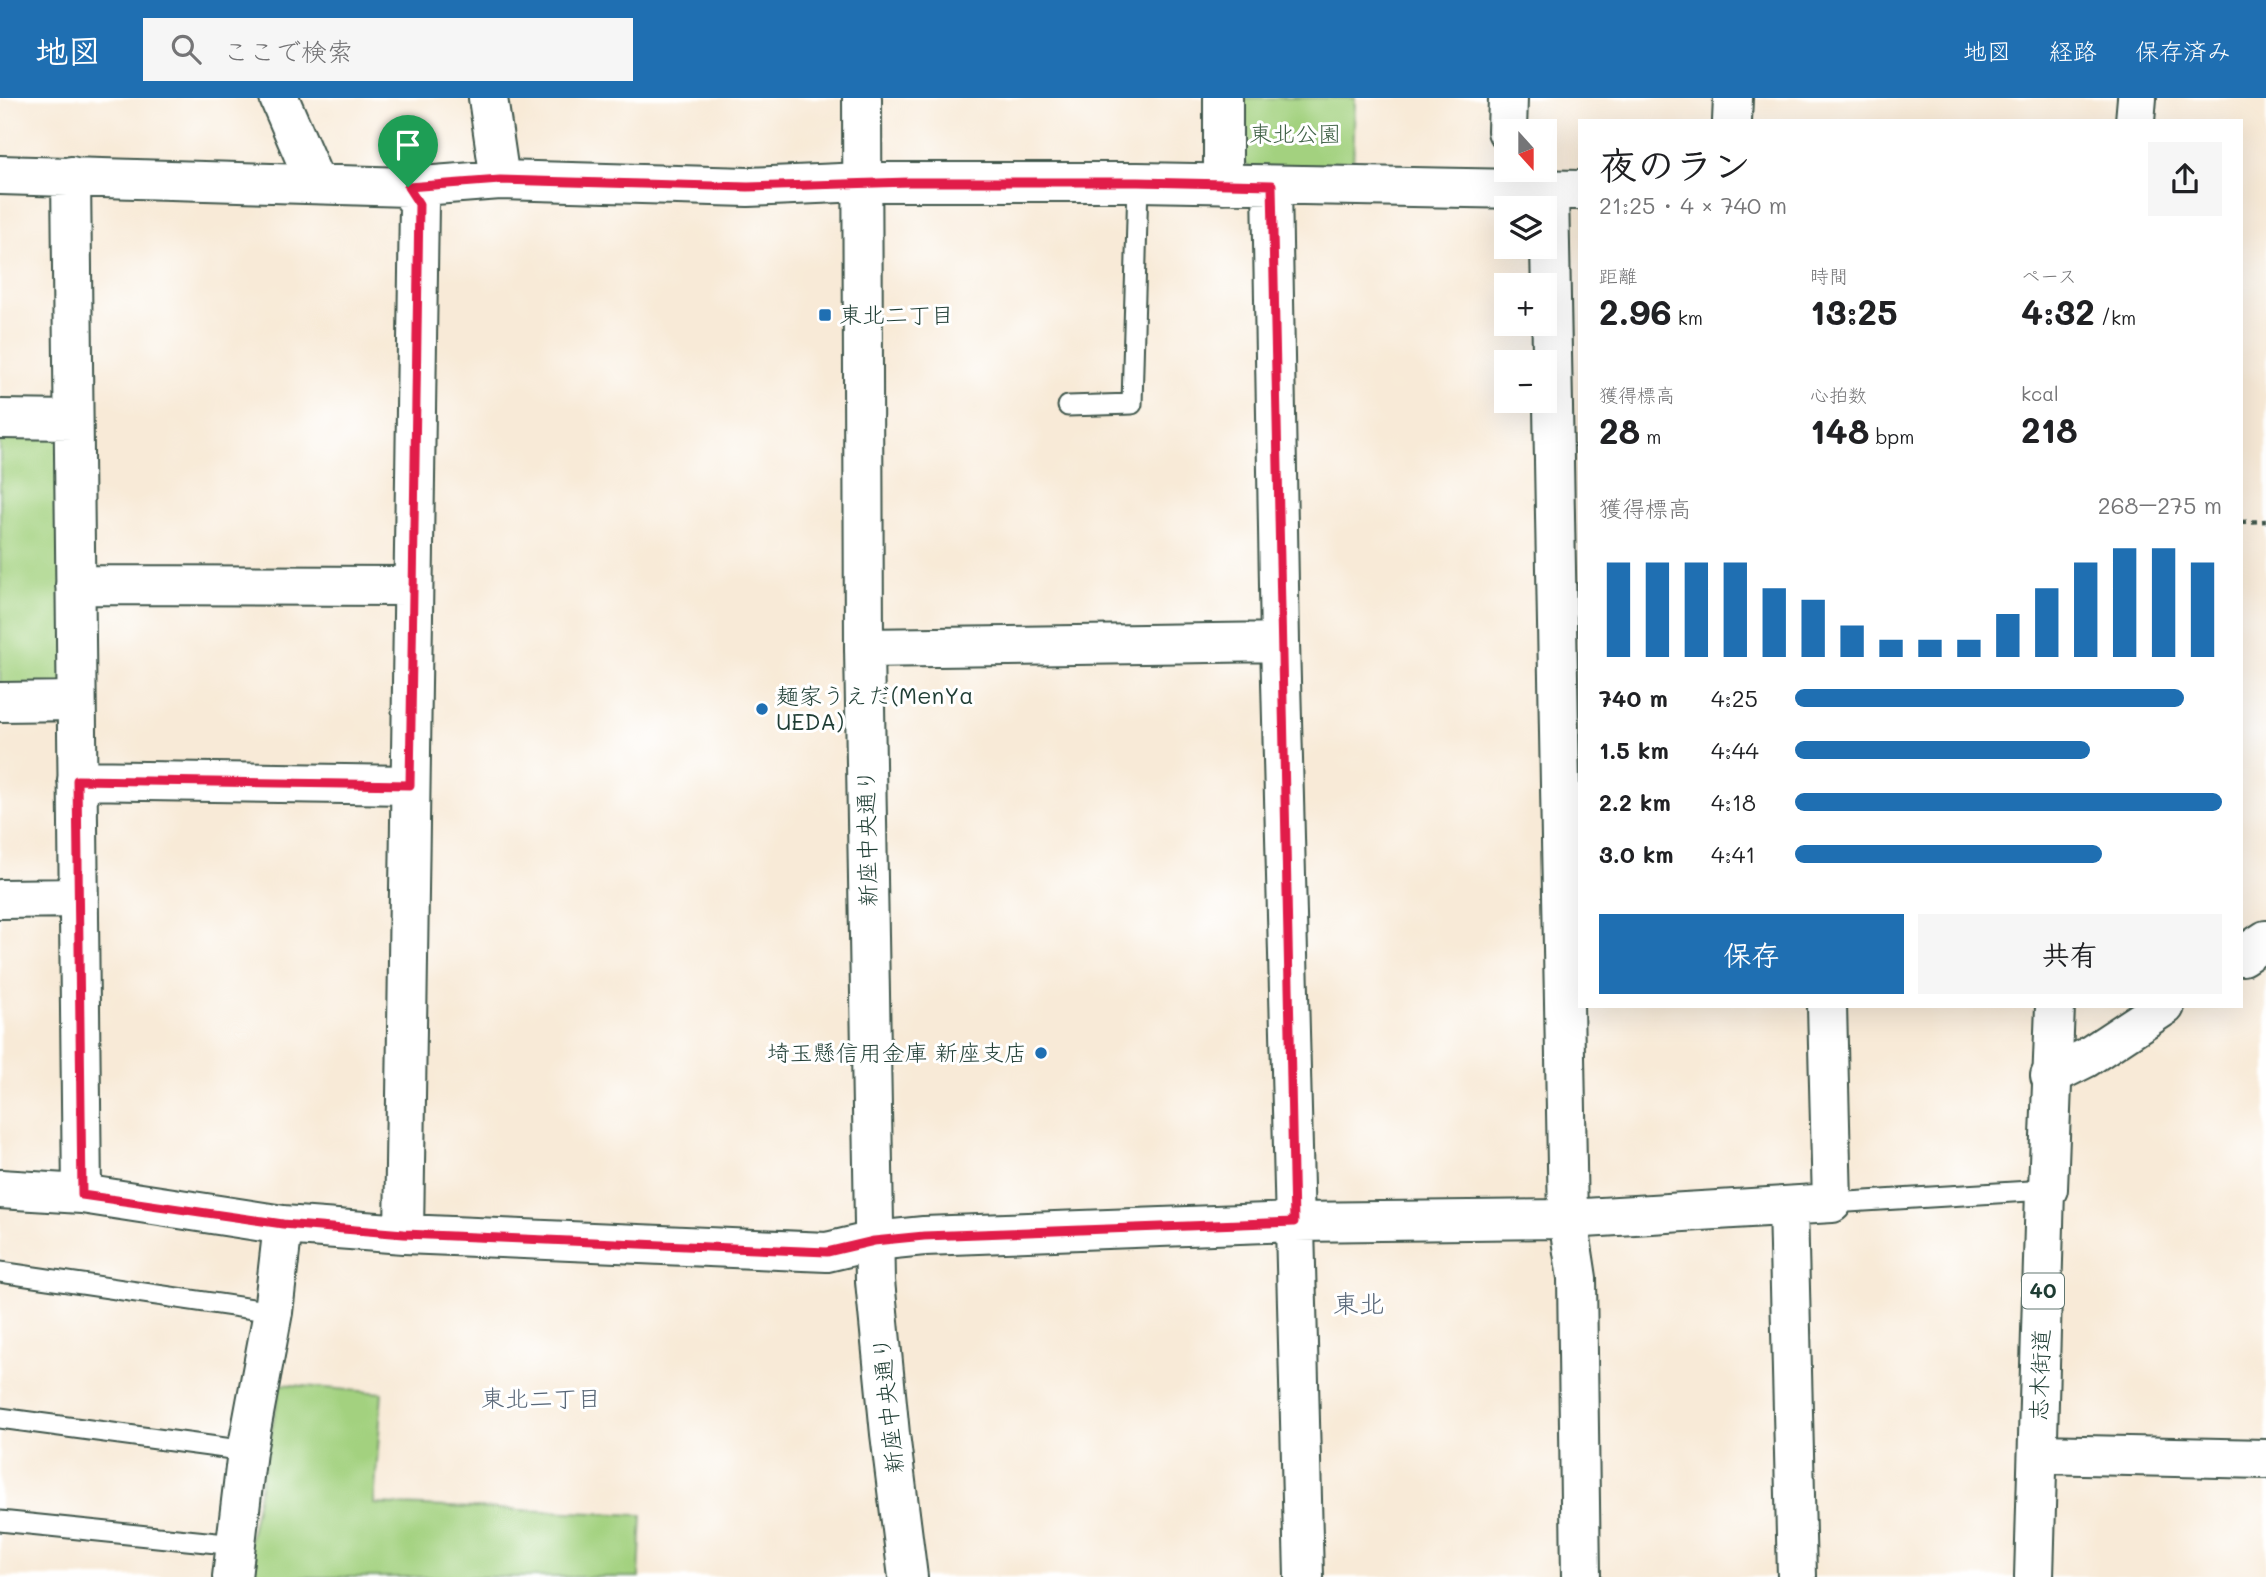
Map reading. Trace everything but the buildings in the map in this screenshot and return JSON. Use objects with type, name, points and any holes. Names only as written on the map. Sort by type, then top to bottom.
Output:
[{"type":"street","points":[[279,98],[316,184]]},
{"type":"street","points":[[488,98],[500,180]]},
{"type":"street","name":"新座中央通り","points":[[862,98],[864,648],[875,1281],[908,1577]]},
{"type":"street","points":[[1223,98],[1223,184]]},
{"type":"street","points":[[1507,119],[1508,98]]},
{"type":"street","points":[[1732,119],[1733,98]]},
{"type":"street","points":[[2135,119],[2137,98]]},
{"type":"street","points":[[0,175],[408,187],[500,180],[748,187],[863,182],[1272,185],[1494,179]]},
{"type":"street","points":[[71,176],[82,1195]]},
{"type":"street","points":[[1523,182],[1565,190],[1568,1219],[1577,1278],[1581,1577]]},
{"type":"street","points":[[1272,185],[1280,642],[1304,1577]]},
{"type":"street","points":[[404,1234],[419,204],[408,187]]},
{"type":"street","points":[[0,419],[73,420]]},
{"type":"street","points":[[75,585],[413,586]]},
{"type":"street","points":[[864,648],[1280,642]]},
{"type":"street","points":[[0,702],[76,701]]},
{"type":"street","points":[[77,780],[410,785]]},
{"type":"street","points":[[0,900],[79,898]]},
{"type":"street","points":[[2243,955],[2266,940]]},
{"type":"street","points":[[0,1189],[82,1195],[283,1224],[404,1234],[827,1252],[874,1241],[924,1236],[1294,1222],[1568,1219],[1832,1203],[1827,1008]]},
{"type":"street","name":"志木街道","points":[[2034,1577],[2045,1190],[2048,1189],[2050,1076],[2055,1008]]},
{"type":"street","points":[[2050,1076],[2086,1058],[2162,1008]]},
{"type":"street","points":[[1788,1206],[1797,1577]]},
{"type":"street","points":[[234,1561],[247,1451],[273,1312],[283,1224]]},
{"type":"street","points":[[2038,1454],[2266,1459]]},
{"type":"lane","points":[[1068,406],[1132,404],[1138,182]]},
{"type":"lane","points":[[1832,1203],[2045,1190]]},
{"type":"lane","points":[[0,1272],[273,1312]]},
{"type":"lane","points":[[0,1418],[247,1451]]},
{"type":"lane","points":[[0,1521],[234,1561]]},
{"type":"path","points":[[2243,522],[2266,521]]},
{"type":"green space","name":"東北公園","points":[[1236,98],[1355,98],[1353,170],[1252,170],[1235,154]]},
{"type":"green space","points":[[73,420],[76,701],[0,702],[0,423]]},
{"type":"green space","points":[[281,1384],[382,1393],[374,1504],[642,1515],[639,1577],[242,1577]]},
{"type":"place","name":"東北二丁目","points":[[825,315]]},
{"type":"place","name":"麺家うえだ(MenYa UEDA)","points":[[762,709]]},
{"type":"place","name":"埼玉懸信用金庫 新座支店","points":[[1041,1053]]},
{"type":"district","name":"東北","points":[[1359,1304]]},
{"type":"district","name":"東北二丁目","points":[[541,1399]]},
{"type":"route","points":[[500,180],[748,187],[909,182],[1272,185],[1294,1222],[924,1236],[874,1241],[827,1252],[404,1234],[283,1224],[82,1195],[77,780],[410,785],[419,204],[408,187],[500,180]]}]
